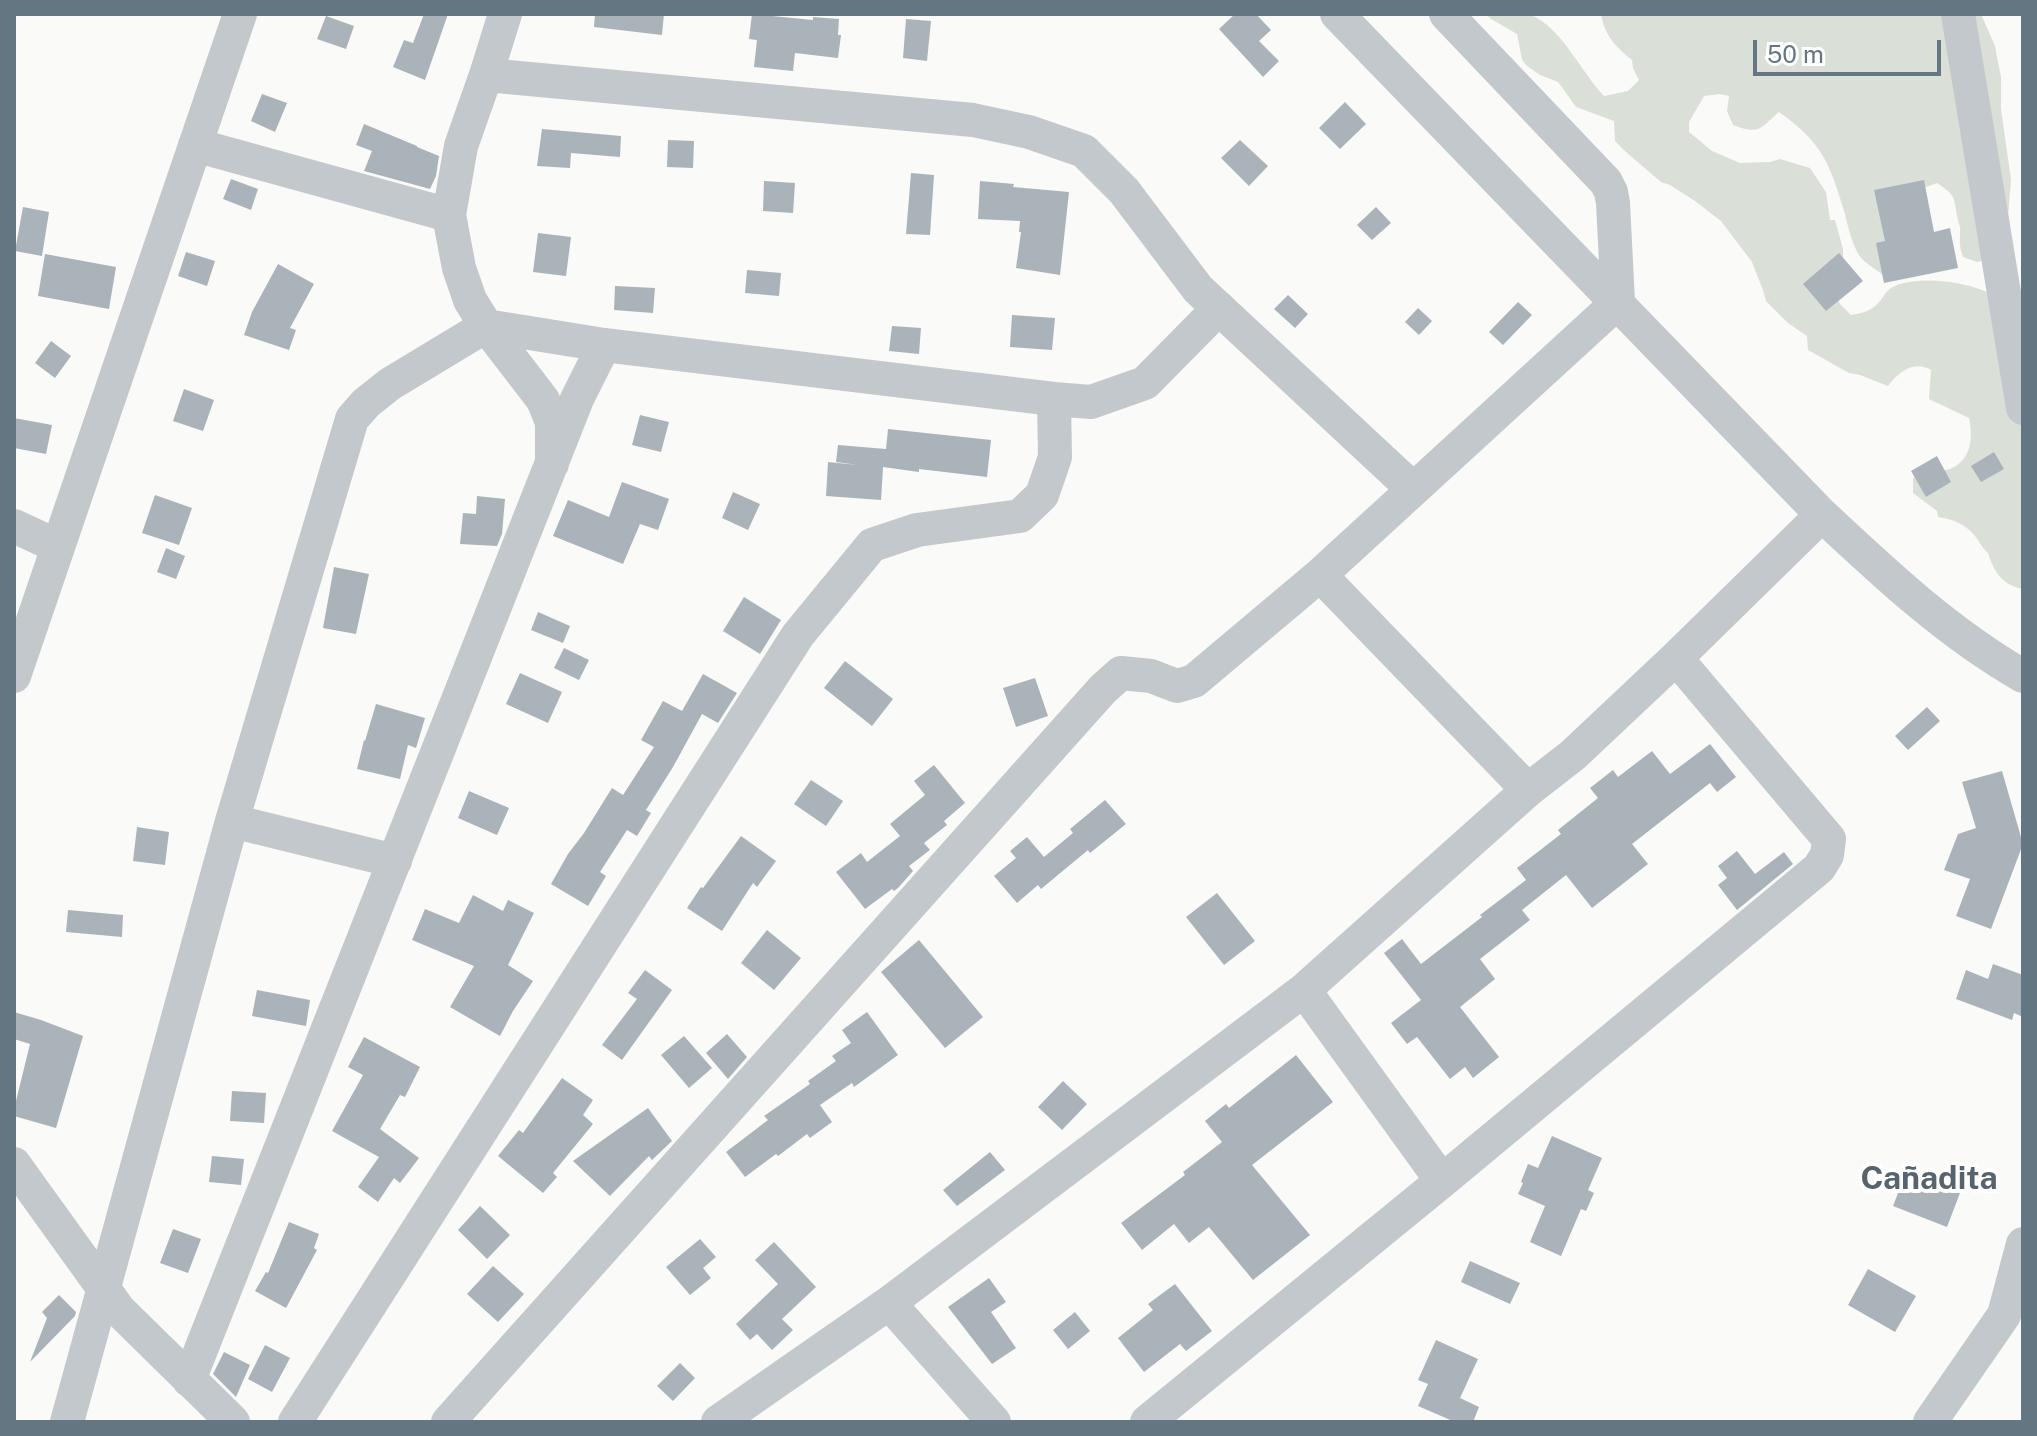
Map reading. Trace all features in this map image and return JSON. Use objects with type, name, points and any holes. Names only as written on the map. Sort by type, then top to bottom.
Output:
[{"type":"street","points":[[14,676],[240,14]]},
{"type":"street","points":[[505,14],[461,146],[449,215],[459,268],[470,300],[486,326],[543,400],[552,422],[552,464]]},
{"type":"street","points":[[1337,14],[1822,515],[1905,593],[1991,658],[2023,676]]},
{"type":"street","points":[[1446,14],[1606,182],[1613,203],[1618,302]]},
{"type":"street","points":[[1958,14],[2023,408]]},
{"type":"street","points":[[486,75],[973,120],[1029,132],[1084,151],[1124,191],[1198,289],[1413,489]]},
{"type":"street","points":[[195,145],[449,215]]},
{"type":"street","points":[[448,1422],[1103,689],[1121,673],[1151,676],[1177,686],[1194,681],[1320,575],[1618,302]]},
{"type":"street","points":[[67,1422],[232,821],[352,419],[366,403],[390,384],[486,326],[604,345],[1091,402],[1145,383],[1219,308]]},
{"type":"street","points":[[189,1380],[577,399],[604,345]]},
{"type":"street","points":[[295,1422],[798,635],[872,545],[917,530],[1020,516],[1042,495],[1055,457],[1054,399]]},
{"type":"street","points":[[718,1422],[889,1303],[1304,990],[1528,790],[1573,755],[1822,515]]},
{"type":"street","points":[[14,526],[57,546]]},
{"type":"street","points":[[1320,575],[1528,790]]},
{"type":"street","points":[[1147,1422],[1819,868],[1827,855],[1829,839],[1676,658]]},
{"type":"street","points":[[232,821],[395,861]]},
{"type":"street","points":[[1304,990],[1442,1181]]},
{"type":"street","points":[[14,1164],[119,1310],[233,1422]]},
{"type":"street","points":[[1930,1422],[2004,1315],[2023,1244]]},
{"type":"street","points":[[889,1303],[994,1422]]},
{"type":"shaded area","points":[[1486,14],[1527,14],[1542,21],[1562,40],[1604,96],[1628,91],[1639,80],[1632,60],[1608,35],[1601,14],[1981,14],[1995,46],[2001,77],[2001,109],[2011,180],[2007,230],[1992,258],[1977,262],[1963,257],[1954,198],[1937,183],[1923,188],[1883,275],[1864,261],[1857,251],[1829,168],[1815,145],[1794,123],[1779,112],[1759,129],[1749,130],[1733,125],[1727,111],[1729,96],[1720,94],[1704,96],[1689,122],[1689,132],[1712,151],[1740,163],[1780,159],[1810,168],[1826,192],[1830,220],[1835,220],[1843,249],[1843,264],[1833,290],[1840,304],[1851,315],[1873,308],[1891,288],[1917,281],[1966,285],[1994,296],[2012,312],[2023,328],[2023,589],[2000,577],[1988,553],[1967,528],[1938,517],[1937,511],[1913,493],[1913,478],[1957,465],[1967,454],[1971,440],[1969,418],[1929,399],[1931,370],[1912,367],[1888,386],[1849,373],[1808,350],[1807,336],[1788,323],[1766,301],[1752,262],[1721,221],[1695,201],[1661,182],[1626,152],[1615,141],[1614,121],[1576,107],[1558,82],[1527,66],[1522,60],[1517,34]]},
{"type":"building","points":[[424,14],[448,14],[425,80],[393,67],[404,40],[413,43]]},
{"type":"building","points":[[595,14],[664,14],[662,35],[594,27]]},
{"type":"building","points":[[752,14],[813,20],[813,17],[839,19],[838,35],[841,35],[838,58],[795,53],[793,71],[754,67],[757,40],[749,39]]},
{"type":"building","points":[[1235,14],[1256,14],[1271,30],[1259,41],[1279,61],[1263,77],[1219,29]]},
{"type":"building","points":[[326,16],[354,26],[346,49],[317,39]]},
{"type":"building","points":[[906,19],[931,21],[927,61],[903,58]]},
{"type":"building","points":[[262,94],[287,103],[275,132],[251,121]]},
{"type":"building","points":[[1345,102],[1366,124],[1340,149],[1319,128]]},
{"type":"building","points":[[364,124],[439,156],[430,189],[364,171],[372,151],[356,145]]},
{"type":"building","points":[[542,129],[621,136],[620,157],[571,153],[570,168],[537,166]]},
{"type":"building","points":[[668,140],[694,141],[693,168],[667,167]]},
{"type":"building","points":[[1240,140],[1268,166],[1249,186],[1221,158]]},
{"type":"building","points":[[911,173],[934,175],[930,235],[906,234]]},
{"type":"building","points":[[231,179],[258,189],[251,210],[223,199]]},
{"type":"building","points":[[1924,180],[1934,232],[1950,228],[1958,268],[1884,283],[1876,243],[1885,241],[1874,190]]},
{"type":"building","points":[[764,181],[795,183],[793,213],[763,211]]},
{"type":"building","points":[[980,181],[1069,192],[1060,275],[1016,268],[1020,221],[978,219]]},
{"type":"building","points":[[23,207],[49,212],[42,256],[15,251]]},
{"type":"building","points":[[1376,207],[1391,223],[1372,240],[1357,225]]},
{"type":"building","points":[[538,233],[571,237],[566,276],[533,272]]},
{"type":"building","points":[[186,252],[215,261],[207,286],[178,276]]},
{"type":"building","points":[[1839,253],[1863,281],[1826,311],[1803,284]]},
{"type":"building","points":[[45,254],[116,267],[109,309],[38,296]]},
{"type":"building","points":[[278,264],[314,284],[290,328],[296,330],[289,350],[244,335],[252,312]]},
{"type":"building","points":[[747,270],[781,273],[779,296],[745,293]]},
{"type":"building","points":[[615,286],[655,288],[653,313],[614,310]]},
{"type":"building","points":[[1288,295],[1308,314],[1295,328],[1274,309]]},
{"type":"building","points":[[1518,302],[1532,315],[1503,345],[1489,332]]},
{"type":"building","points":[[1418,308],[1432,321],[1419,335],[1405,322]]},
{"type":"building","points":[[1012,315],[1055,318],[1052,350],[1010,347]]},
{"type":"building","points":[[892,326],[921,328],[919,354],[889,351]]},
{"type":"building","points":[[51,341],[71,356],[55,378],[35,363]]},
{"type":"building","points":[[184,389],[214,400],[203,431],[173,421]]},
{"type":"building","points":[[640,415],[669,422],[661,452],[632,445]]},
{"type":"building","points":[[14,418],[52,425],[46,454],[14,448]]},
{"type":"building","points":[[888,429],[991,440],[987,477],[883,467],[881,500],[826,496],[828,462],[858,465],[836,462],[838,445],[886,449]]},
{"type":"building","points":[[1994,452],[2004,469],[1981,482],[1971,466]]},
{"type":"building","points":[[1937,456],[1951,482],[1926,497],[1911,471]]},
{"type":"building","points":[[622,482],[669,499],[658,530],[640,524],[623,564],[553,536],[568,500],[609,517]]},
{"type":"building","points":[[733,492],[760,504],[748,530],[722,518]]},
{"type":"building","points":[[155,495],[192,508],[179,545],[142,533]]},
{"type":"building","points":[[477,496],[505,499],[502,534],[497,546],[460,544],[463,513],[476,514]]},
{"type":"building","points":[[166,548],[185,556],[176,579],[157,572]]},
{"type":"building","points":[[334,567],[369,574],[356,634],[323,628]]},
{"type":"building","points":[[744,597],[781,620],[760,654],[723,631]]},
{"type":"building","points":[[538,612],[570,626],[563,643],[531,630]]},
{"type":"building","points":[[564,648],[589,660],[579,680],[554,668]]},
{"type":"building","points":[[845,661],[893,699],[872,726],[824,688]]},
{"type":"building","points":[[520,673],[562,692],[548,723],[506,704]]},
{"type":"building","points":[[703,674],[737,693],[718,723],[702,714],[646,810],[651,813],[637,836],[627,830],[600,872],[606,876],[588,906],[551,884],[612,788],[623,795],[654,747],[641,740],[663,701],[682,711]]},
{"type":"building","points":[[1035,678],[1048,716],[1016,727],[1003,688]]},
{"type":"building","points":[[376,704],[425,718],[416,748],[408,745],[400,779],[357,769]]},
{"type":"building","points":[[1927,707],[1940,721],[1908,750],[1895,736]]},
{"type":"building","points":[[1710,744],[1736,777],[1717,792],[1710,783],[1632,844],[1648,864],[1592,908],[1566,875],[1522,910],[1530,920],[1480,959],[1495,979],[1460,1007],[1499,1057],[1473,1078],[1465,1067],[1450,1079],[1417,1037],[1407,1044],[1391,1023],[1421,1000],[1384,953],[1402,939],[1421,964],[1482,917],[1480,915],[1526,880],[1517,868],[1561,834],[1558,830],[1598,798],[1590,788],[1613,770],[1618,777],[1652,751],[1670,774]]},
{"type":"building","points":[[934,765],[965,803],[944,821],[947,825],[924,843],[930,850],[909,866],[913,871],[898,888],[865,909],[836,872],[861,853],[867,862],[900,836],[890,824],[925,795],[914,781]]},
{"type":"building","points":[[2002,771],[2023,844],[1991,929],[1956,916],[1970,879],[1944,870],[1958,834],[1976,828],[1962,782]]},
{"type":"building","points":[[811,780],[843,801],[826,826],[794,804]]},
{"type":"building","points":[[469,791],[509,808],[497,835],[458,818]]},
{"type":"building","points":[[1105,800],[1126,824],[1090,853],[1088,850],[1041,889],[1038,885],[1017,903],[994,876],[1016,858],[1010,851],[1027,837],[1044,857],[1073,833],[1070,829]]},
{"type":"building","points":[[137,827],[169,832],[165,865],[133,861]]},
{"type":"building","points":[[741,836],[776,861],[757,887],[753,883],[722,931],[687,908]]},
{"type":"building","points":[[1737,851],[1755,874],[1784,852],[1793,864],[1737,910],[1718,885],[1727,878],[1718,866]]},
{"type":"building","points":[[1217,893],[1255,941],[1224,965],[1186,917]]},
{"type":"building","points":[[473,895],[503,911],[508,900],[534,913],[508,965],[533,981],[500,1036],[450,1007],[474,966],[412,940],[425,909],[459,923]]},
{"type":"building","points":[[68,910],[123,915],[122,937],[66,932]]},
{"type":"building","points":[[767,930],[801,958],[774,990],[741,963]]},
{"type":"building","points":[[919,940],[983,1017],[945,1048],[881,972]]},
{"type":"building","points":[[1993,964],[2023,975],[2023,1017],[2014,1013],[2012,1020],[1956,999],[1966,970],[1988,979]]},
{"type":"building","points":[[645,970],[672,990],[622,1060],[602,1045],[637,999],[628,993]]},
{"type":"building","points":[[257,990],[310,1000],[306,1026],[252,1016]]},
{"type":"building","points":[[14,1012],[83,1036],[56,1128],[14,1116],[30,1044],[14,1039]]},
{"type":"building","points":[[867,1012],[898,1055],[854,1087],[852,1083],[820,1105],[832,1122],[810,1138],[807,1134],[745,1177],[726,1152],[768,1120],[764,1116],[810,1084],[808,1081],[836,1061],[832,1056],[851,1043],[842,1030]]},
{"type":"building","points":[[727,1034],[747,1057],[728,1079],[706,1053]]},
{"type":"building","points":[[684,1036],[712,1068],[689,1088],[661,1055]]},
{"type":"building","points":[[364,1037],[420,1067],[405,1097],[400,1095],[380,1129],[419,1158],[400,1183],[394,1178],[378,1202],[358,1187],[379,1157],[332,1131],[363,1075],[348,1067]]},
{"type":"building","points":[[1296,1055],[1333,1102],[1252,1165],[1310,1235],[1253,1280],[1209,1227],[1189,1243],[1174,1224],[1142,1250],[1121,1223],[1185,1175],[1183,1172],[1222,1142],[1205,1121],[1226,1104],[1229,1108]]},
{"type":"building","points":[[562,1078],[593,1100],[583,1115],[593,1124],[553,1173],[557,1177],[543,1193],[498,1156],[519,1130],[523,1133]]},
{"type":"building","points":[[1063,1081],[1087,1104],[1062,1130],[1038,1107]]},
{"type":"building","points":[[232,1091],[266,1093],[264,1123],[230,1121]]},
{"type":"building","points":[[648,1108],[672,1141],[652,1160],[649,1156],[610,1196],[573,1161]]},
{"type":"building","points":[[1552,1136],[1602,1158],[1588,1190],[1594,1193],[1586,1211],[1581,1209],[1561,1256],[1530,1242],[1545,1206],[1518,1194],[1528,1164],[1538,1168]]},
{"type":"building","points":[[990,1152],[1005,1170],[957,1206],[943,1190]]},
{"type":"building","points":[[212,1156],[244,1159],[241,1185],[209,1182]]},
{"type":"building","points":[[1906,1172],[1960,1193],[1947,1227],[1893,1206]]},
{"type":"building","points":[[480,1206],[510,1235],[487,1259],[458,1230]]},
{"type":"building","points":[[289,1222],[319,1234],[314,1248],[317,1250],[286,1308],[255,1291],[268,1273]]},
{"type":"building","points":[[173,1229],[201,1239],[188,1273],[160,1263]]},
{"type":"building","points":[[700,1239],[716,1257],[703,1268],[711,1278],[690,1295],[666,1267]]},
{"type":"building","points":[[774,1242],[816,1287],[782,1319],[793,1330],[772,1350],[757,1334],[750,1340],[736,1324],[778,1284],[755,1260]]},
{"type":"building","points":[[1470,1261],[1520,1283],[1510,1304],[1461,1282]]},
{"type":"building","points":[[493,1266],[524,1294],[498,1322],[467,1294]]},
{"type":"building","points":[[1868,1269],[1916,1296],[1895,1332],[1848,1305]]},
{"type":"building","points":[[989,1278],[1006,1302],[991,1312],[1016,1348],[992,1364],[948,1307]]},
{"type":"building","points":[[1175,1284],[1212,1331],[1186,1351],[1180,1344],[1144,1372],[1118,1338],[1153,1310],[1148,1304]]},
{"type":"building","points":[[59,1295],[76,1312],[75,1316],[30,1362],[47,1318],[42,1312]]},
{"type":"building","points":[[1075,1312],[1090,1331],[1068,1349],[1053,1330]]},
{"type":"building","points":[[1436,1340],[1478,1359],[1460,1398],[1479,1407],[1473,1422],[1455,1422],[1418,1406],[1428,1384],[1418,1380]]},
{"type":"building","points":[[265,1345],[290,1358],[272,1392],[248,1379]]},
{"type":"building","points":[[224,1352],[250,1365],[236,1397],[213,1374]]},
{"type":"building","points":[[680,1363],[695,1378],[673,1401],[657,1386]]},
{"type":"district","name":"Cañadita","points":[[1929,1179]]}]
